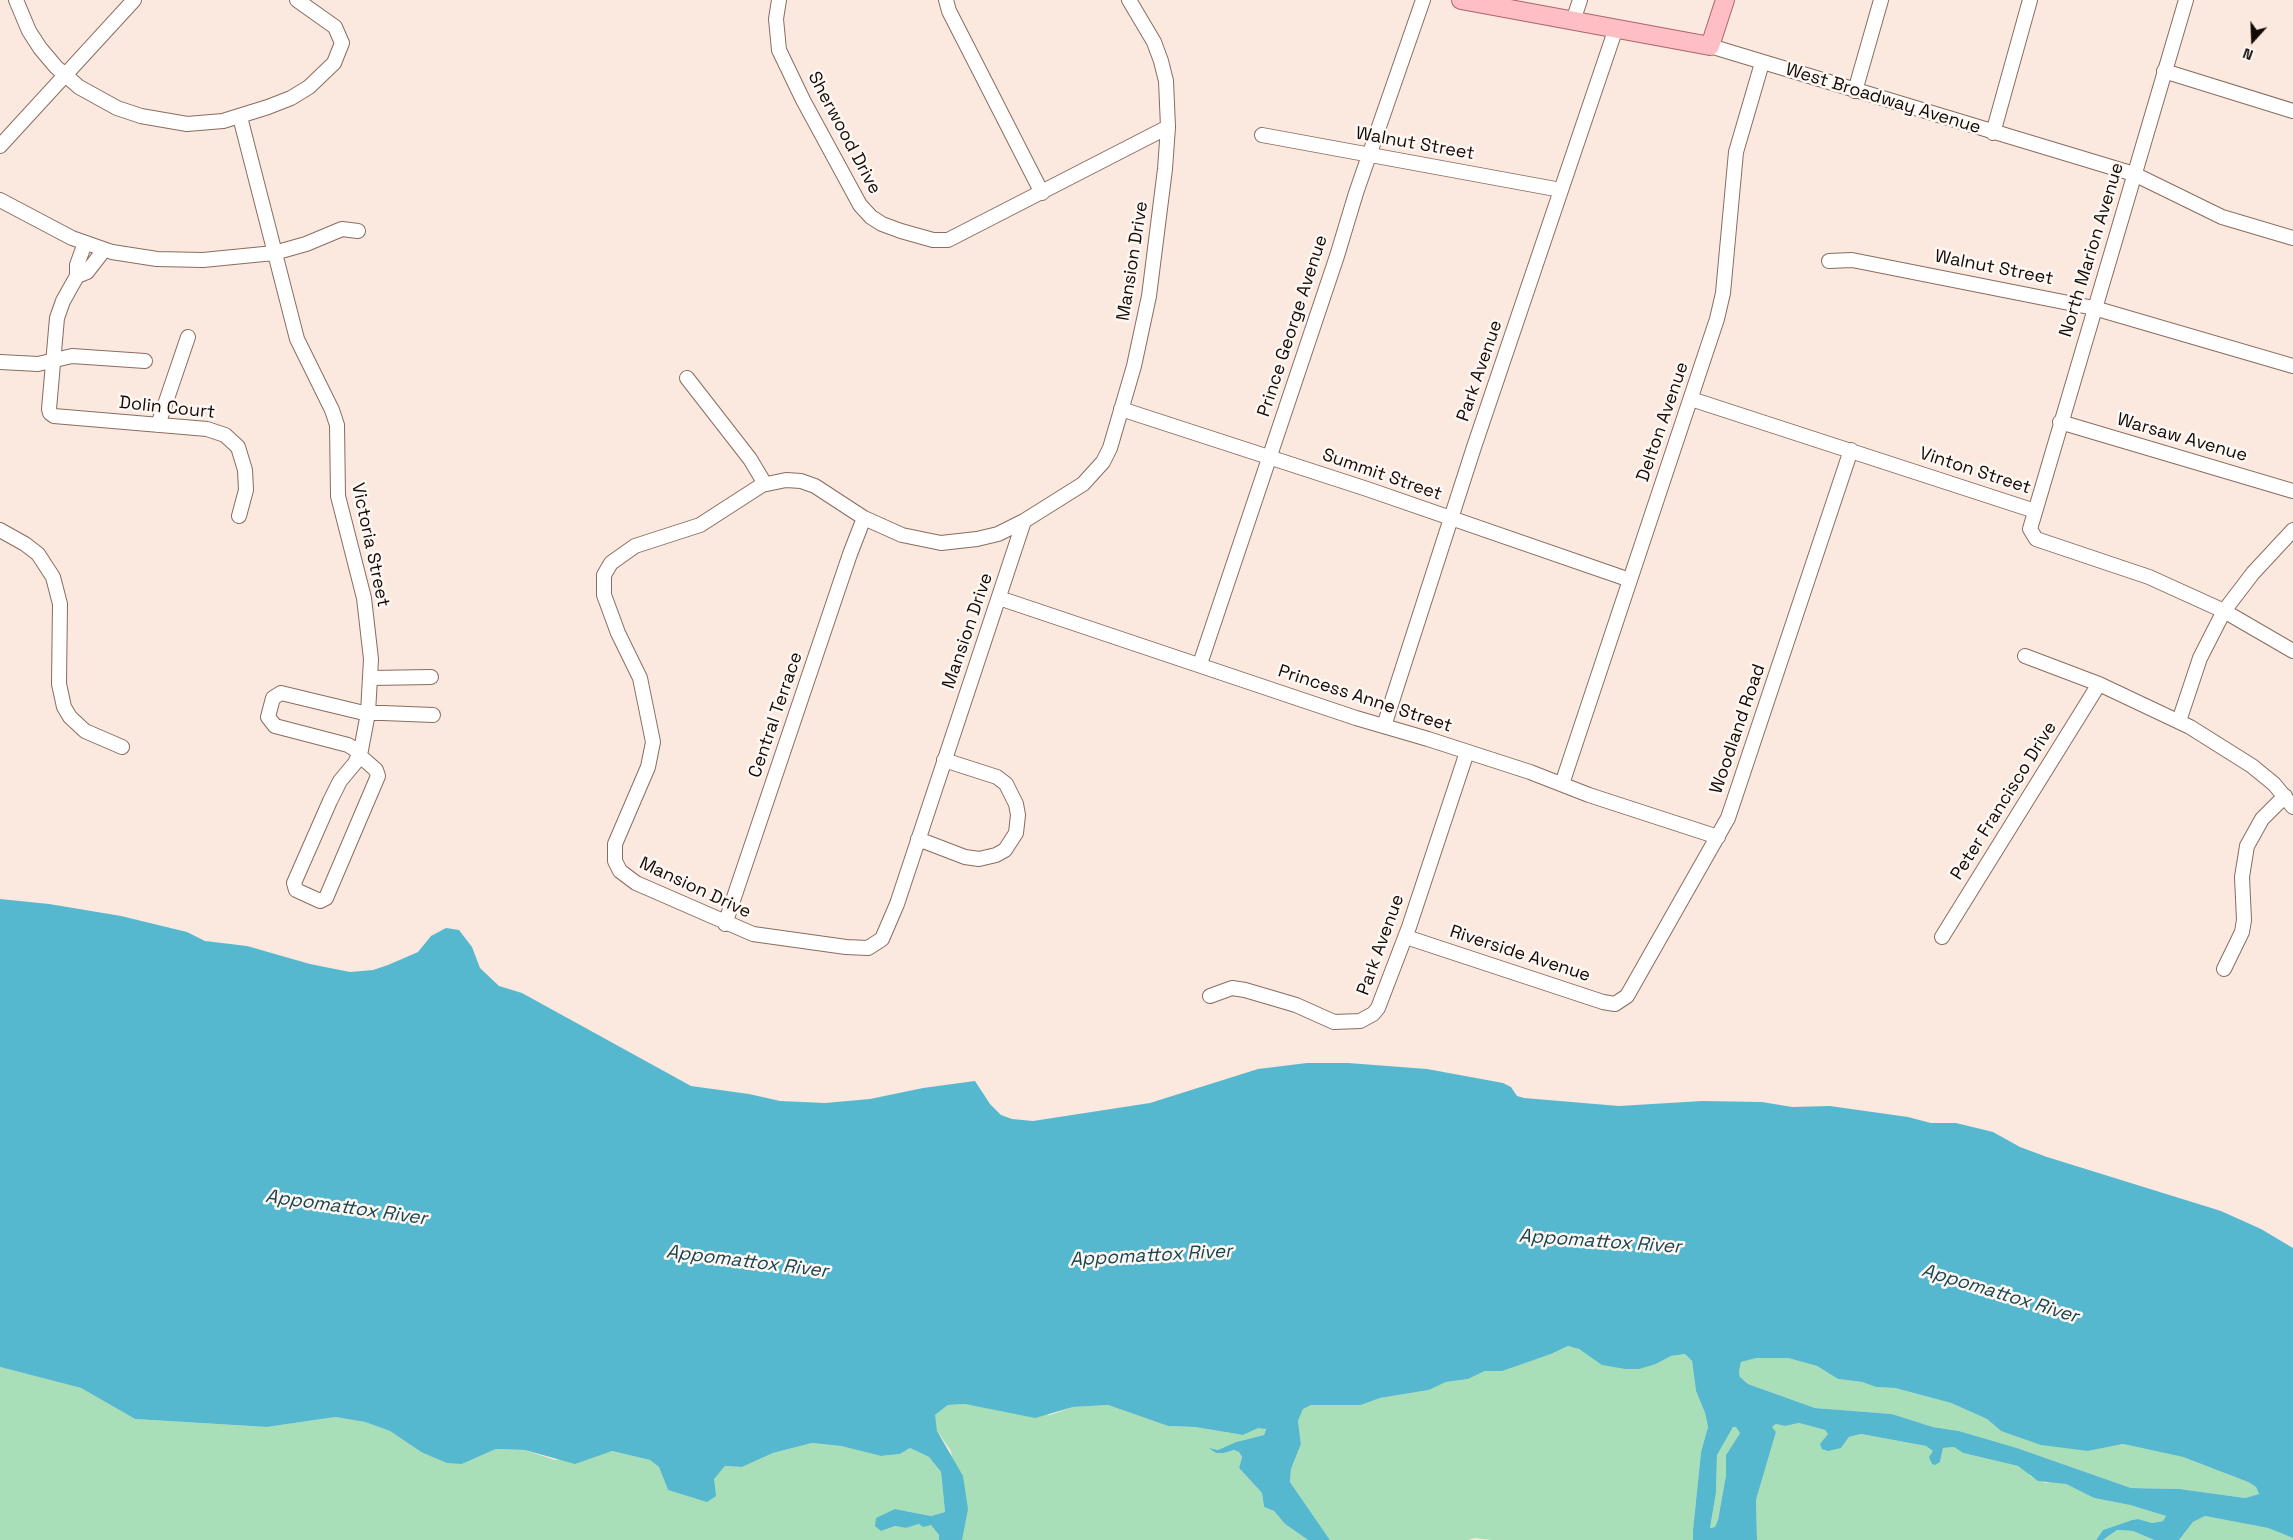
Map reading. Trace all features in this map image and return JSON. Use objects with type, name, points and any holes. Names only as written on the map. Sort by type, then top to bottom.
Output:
[{"type":"main road","name":"West Broadway Avenue","points":[[1461,0],[1710,46]]},
{"type":"main road","points":[[1710,46],[1725,0]]},
{"type":"street","points":[[16,0],[36,42],[65,76],[98,99],[142,116],[187,124],[223,121],[240,117],[291,98],[309,87],[334,63],[342,43],[335,27],[297,0]]},
{"type":"street","points":[[0,146],[134,0]]},
{"type":"street","name":"Sherwood Drive","points":[[779,0],[776,19],[779,50],[860,205],[872,217],[901,231],[933,240],[948,240],[1168,127]]},
{"type":"street","points":[[946,0],[949,11],[1042,193]]},
{"type":"street","name":"Mansion Drive","points":[[1024,521],[886,934],[876,944],[868,948],[819,945],[753,934],[725,924],[636,883],[625,876],[615,861],[614,844],[648,767],[653,742],[640,678],[612,619],[602,586],[604,575],[611,563],[635,546],[700,525],[765,484],[786,480],[801,481],[831,495],[864,518],[902,535],[941,543],[977,539],[998,534],[1024,521],[1083,484],[1094,474],[1110,448],[1139,343],[1154,265],[1168,127],[1166,81],[1161,61],[1154,42],[1129,0]]},
{"type":"street","name":"Prince George Avenue","points":[[1200,664],[1369,155],[1423,0]]},
{"type":"street","points":[[1573,21],[1580,0]]},
{"type":"street","points":[[1855,91],[1881,0]]},
{"type":"street","points":[[1993,132],[2030,0]]},
{"type":"street","name":"North Marion Avenue","points":[[2035,511],[2186,0]]},
{"type":"street","name":"Park Avenue","points":[[1384,726],[1451,519],[1616,28]]},
{"type":"street","name":"West Broadway Avenue","points":[[1710,46],[2134,174],[2222,217],[2293,238]]},
{"type":"street","name":"Delton Avenue","points":[[1562,784],[1717,319],[1723,294],[1736,152],[1762,63]]},
{"type":"street","points":[[2164,71],[2293,111]]},
{"type":"street","name":"Victoria Street","points":[[240,117],[297,339],[332,410],[337,425],[337,484],[367,614],[370,678],[368,713],[364,740],[359,755]]},
{"type":"street","name":"Walnut Street","points":[[1262,135],[1561,190]]},
{"type":"street","points":[[0,200],[34,220],[85,243],[104,250],[137,257],[203,260],[274,252],[306,244],[342,229],[358,231]]},
{"type":"street","points":[[52,361],[57,318],[63,301],[77,276],[77,265],[85,243]]},
{"type":"street","points":[[77,276],[87,272],[104,250]]},
{"type":"street","name":"Walnut Street","points":[[1829,261],[1852,260],[2094,308],[2293,366]]},
{"type":"street","points":[[158,425],[188,337]]},
{"type":"street","points":[[0,362],[38,364],[72,356],[145,361]]},
{"type":"street","name":"Dolin Court","points":[[52,361],[49,409],[54,416],[217,431],[232,440],[241,454],[245,470],[246,490],[239,516]]},
{"type":"street","points":[[687,378],[750,459],[765,484]]},
{"type":"street","name":"Vinton Street","points":[[1691,399],[2035,511],[2030,529],[2036,539],[2149,577],[2224,611],[2293,651]]},
{"type":"street","name":"Summit Street","points":[[1122,409],[1630,580]]},
{"type":"street","name":"Warsaw Avenue","points":[[2060,422],[2293,491]]},
{"type":"street","name":"Woodland Road","points":[[1622,1001],[1627,996],[1728,818],[1851,450]]},
{"type":"street","name":"Central Terrace","points":[[725,924],[850,554],[864,518]]},
{"type":"street","points":[[0,530],[25,544],[38,554],[54,577],[60,604],[59,684],[64,707],[70,717],[86,731],[122,747]]},
{"type":"street","points":[[2178,721],[2200,658],[2224,611],[2252,573],[2293,530]]},
{"type":"street","name":"Princess Anne Street","points":[[999,598],[1718,837]]},
{"type":"street","points":[[2025,656],[2099,684],[2178,721],[2252,766],[2289,801],[2262,819],[2247,846],[2242,877],[2244,920],[2242,932],[2224,969]]},
{"type":"street","points":[[370,678],[430,677]]},
{"type":"street","name":"Peter Francisco Drive","points":[[1942,937],[2099,684]]},
{"type":"street","points":[[359,755],[340,781],[294,883],[296,890],[320,901],[326,898],[378,776],[376,770],[356,750],[348,745],[275,726],[271,722],[268,712],[273,698],[281,693],[368,713],[433,715]]},
{"type":"street","name":"Park Avenue","points":[[1210,996],[1232,988],[1245,990],[1296,1005],[1334,1022],[1360,1021],[1373,1014],[1378,1008],[1406,936],[1467,752]]},
{"type":"street","points":[[918,839],[956,854],[979,859],[996,855],[1004,850],[1016,833],[1018,815],[1016,804],[1006,784],[997,778],[944,760]]},
{"type":"street","name":"Riverside Avenue","points":[[1406,936],[1603,1002],[1615,1004],[1622,1001]]},
{"type":"green space","points":[[1568,1346],[1579,1349],[1602,1364],[1625,1369],[1656,1364],[1671,1356],[1685,1354],[1692,1361],[1696,1391],[1705,1413],[1708,1427],[1701,1452],[1693,1540],[1492,1540],[1474,1538],[1469,1540],[1330,1540],[1290,1482],[1291,1469],[1301,1444],[1298,1421],[1303,1409],[1310,1405],[1361,1405],[1380,1398],[1429,1390],[1446,1382],[1468,1379],[1485,1371],[1502,1370],[1551,1354]]},
{"type":"green space","points":[[1757,1358],[1788,1358],[1817,1366],[1838,1379],[1862,1382],[1876,1387],[1895,1388],[1951,1403],[1987,1419],[2001,1431],[2088,1451],[2123,1444],[2183,1457],[2248,1482],[2256,1487],[2259,1494],[2245,1498],[2180,1489],[2131,1488],[2017,1448],[1959,1431],[1933,1427],[1892,1414],[1815,1408],[1748,1384],[1740,1377],[1741,1362]]},
{"type":"green space","points":[[0,1367],[81,1388],[135,1419],[267,1427],[334,1417],[365,1422],[390,1431],[421,1452],[462,1464],[496,1449],[525,1450],[555,1460],[612,1451],[650,1460],[659,1467],[668,1490],[676,1491],[714,1478],[725,1466],[742,1467],[773,1453],[812,1443],[841,1446],[881,1456],[900,1454],[910,1448],[929,1457],[941,1472],[945,1512],[931,1516],[895,1509],[881,1531],[895,1526],[906,1528],[919,1524],[931,1525],[939,1535],[939,1540],[0,1540]]},
{"type":"green space","points":[[965,1404],[1050,1415],[1073,1407],[1108,1405],[1168,1426],[1195,1427],[1243,1435],[1258,1427],[1266,1428],[1264,1435],[1236,1442],[1218,1450],[1211,1448],[1224,1453],[1234,1450],[1239,1452],[1242,1457],[1239,1468],[1262,1493],[1264,1507],[1274,1511],[1285,1524],[1308,1540],[962,1540],[951,1451],[937,1431],[934,1420],[935,1415],[948,1405]]},
{"type":"green space","points":[[1799,1423],[1825,1430],[1841,1448],[1849,1437],[1861,1434],[1926,1446],[1934,1451],[1940,1462],[1943,1448],[1954,1447],[1963,1453],[2018,1466],[2028,1472],[2030,1476],[2046,1483],[2055,1481],[2066,1484],[2094,1498],[2130,1505],[2166,1516],[2163,1521],[2152,1523],[2138,1519],[2132,1520],[2103,1530],[2096,1540],[1757,1540],[1756,1500],[1776,1432],[1771,1428],[1776,1424],[1785,1426]]},
{"type":"green space","points":[[1736,1426],[1740,1433],[1726,1455],[1726,1475],[1718,1520],[1715,1527],[1710,1528],[1716,1493],[1717,1455],[1722,1443],[1733,1427]]},
{"type":"green space","points":[[2205,1516],[2268,1528],[2293,1538],[2293,1540],[2179,1540],[2193,1522]]},
{"type":"green space","points":[[2117,1530],[2133,1531],[2154,1540],[2103,1540]]},
{"type":"water","name":"Appomattox River","points":[[0,899],[49,904],[121,916],[187,932],[205,941],[247,946],[310,964],[350,972],[373,970],[418,952],[431,936],[446,928],[459,930],[472,947],[480,968],[499,986],[522,993],[691,1086],[749,1094],[780,1101],[825,1103],[870,1099],[923,1088],[975,1081],[990,1104],[1001,1115],[1012,1119],[1033,1121],[1150,1103],[1258,1069],[1307,1063],[1348,1063],[1427,1069],[1503,1083],[1511,1087],[1517,1096],[1524,1098],[1619,1106],[1702,1101],[1762,1102],[1792,1107],[1830,1106],[1908,1117],[1931,1123],[1956,1123],[1993,1132],[2020,1147],[2047,1157],[2221,1211],[2261,1229],[2293,1248],[2293,1538],[2268,1528],[2205,1516],[2193,1522],[2179,1540],[2154,1540],[2133,1531],[2117,1530],[2103,1540],[2096,1540],[2103,1530],[2132,1520],[2138,1519],[2152,1523],[2163,1521],[2166,1516],[2130,1505],[2094,1498],[2066,1484],[2038,1481],[2018,1466],[1963,1453],[1954,1447],[1943,1448],[1940,1462],[1935,1465],[1932,1464],[1929,1457],[1933,1451],[1926,1446],[1861,1434],[1849,1437],[1841,1448],[1828,1451],[1822,1449],[1820,1444],[1828,1434],[1825,1430],[1799,1423],[1785,1426],[1776,1424],[1772,1427],[1776,1432],[1756,1500],[1757,1540],[1693,1540],[1701,1452],[1708,1427],[1705,1413],[1696,1391],[1692,1361],[1685,1354],[1671,1356],[1656,1364],[1639,1369],[1625,1369],[1602,1365],[1579,1349],[1568,1346],[1502,1371],[1485,1371],[1468,1379],[1446,1382],[1429,1390],[1380,1398],[1361,1405],[1311,1405],[1303,1409],[1298,1421],[1301,1444],[1291,1469],[1290,1482],[1330,1540],[1308,1540],[1285,1524],[1274,1511],[1264,1507],[1262,1493],[1239,1468],[1242,1457],[1239,1452],[1234,1450],[1216,1453],[1209,1448],[1218,1450],[1236,1442],[1264,1435],[1266,1429],[1258,1428],[1243,1435],[1195,1427],[1168,1426],[1108,1405],[1073,1407],[1035,1418],[965,1404],[948,1405],[935,1415],[937,1431],[963,1476],[968,1509],[962,1540],[939,1540],[939,1535],[931,1525],[923,1527],[919,1524],[906,1528],[895,1526],[881,1531],[875,1526],[876,1518],[895,1509],[931,1516],[945,1512],[941,1472],[929,1457],[910,1448],[900,1454],[881,1456],[841,1446],[812,1443],[773,1453],[742,1467],[725,1466],[714,1479],[716,1496],[707,1502],[668,1490],[659,1467],[650,1460],[612,1451],[575,1464],[525,1450],[496,1449],[462,1464],[447,1463],[421,1452],[390,1431],[365,1422],[335,1417],[267,1427],[135,1419],[81,1388],[0,1367]],"holes":[[[1757,1358],[1788,1358],[1817,1366],[1838,1379],[1862,1382],[1876,1387],[1895,1388],[1951,1403],[1987,1419],[2001,1431],[2041,1445],[2088,1451],[2123,1444],[2183,1457],[2248,1482],[2256,1487],[2259,1494],[2245,1498],[2180,1489],[2131,1488],[2017,1448],[1959,1431],[1933,1427],[1892,1414],[1815,1408],[1748,1384],[1740,1377],[1741,1362]],[[1733,1427],[1736,1427],[1740,1433],[1726,1455],[1726,1475],[1718,1520],[1715,1527],[1710,1528],[1716,1493],[1717,1455]]]}]
